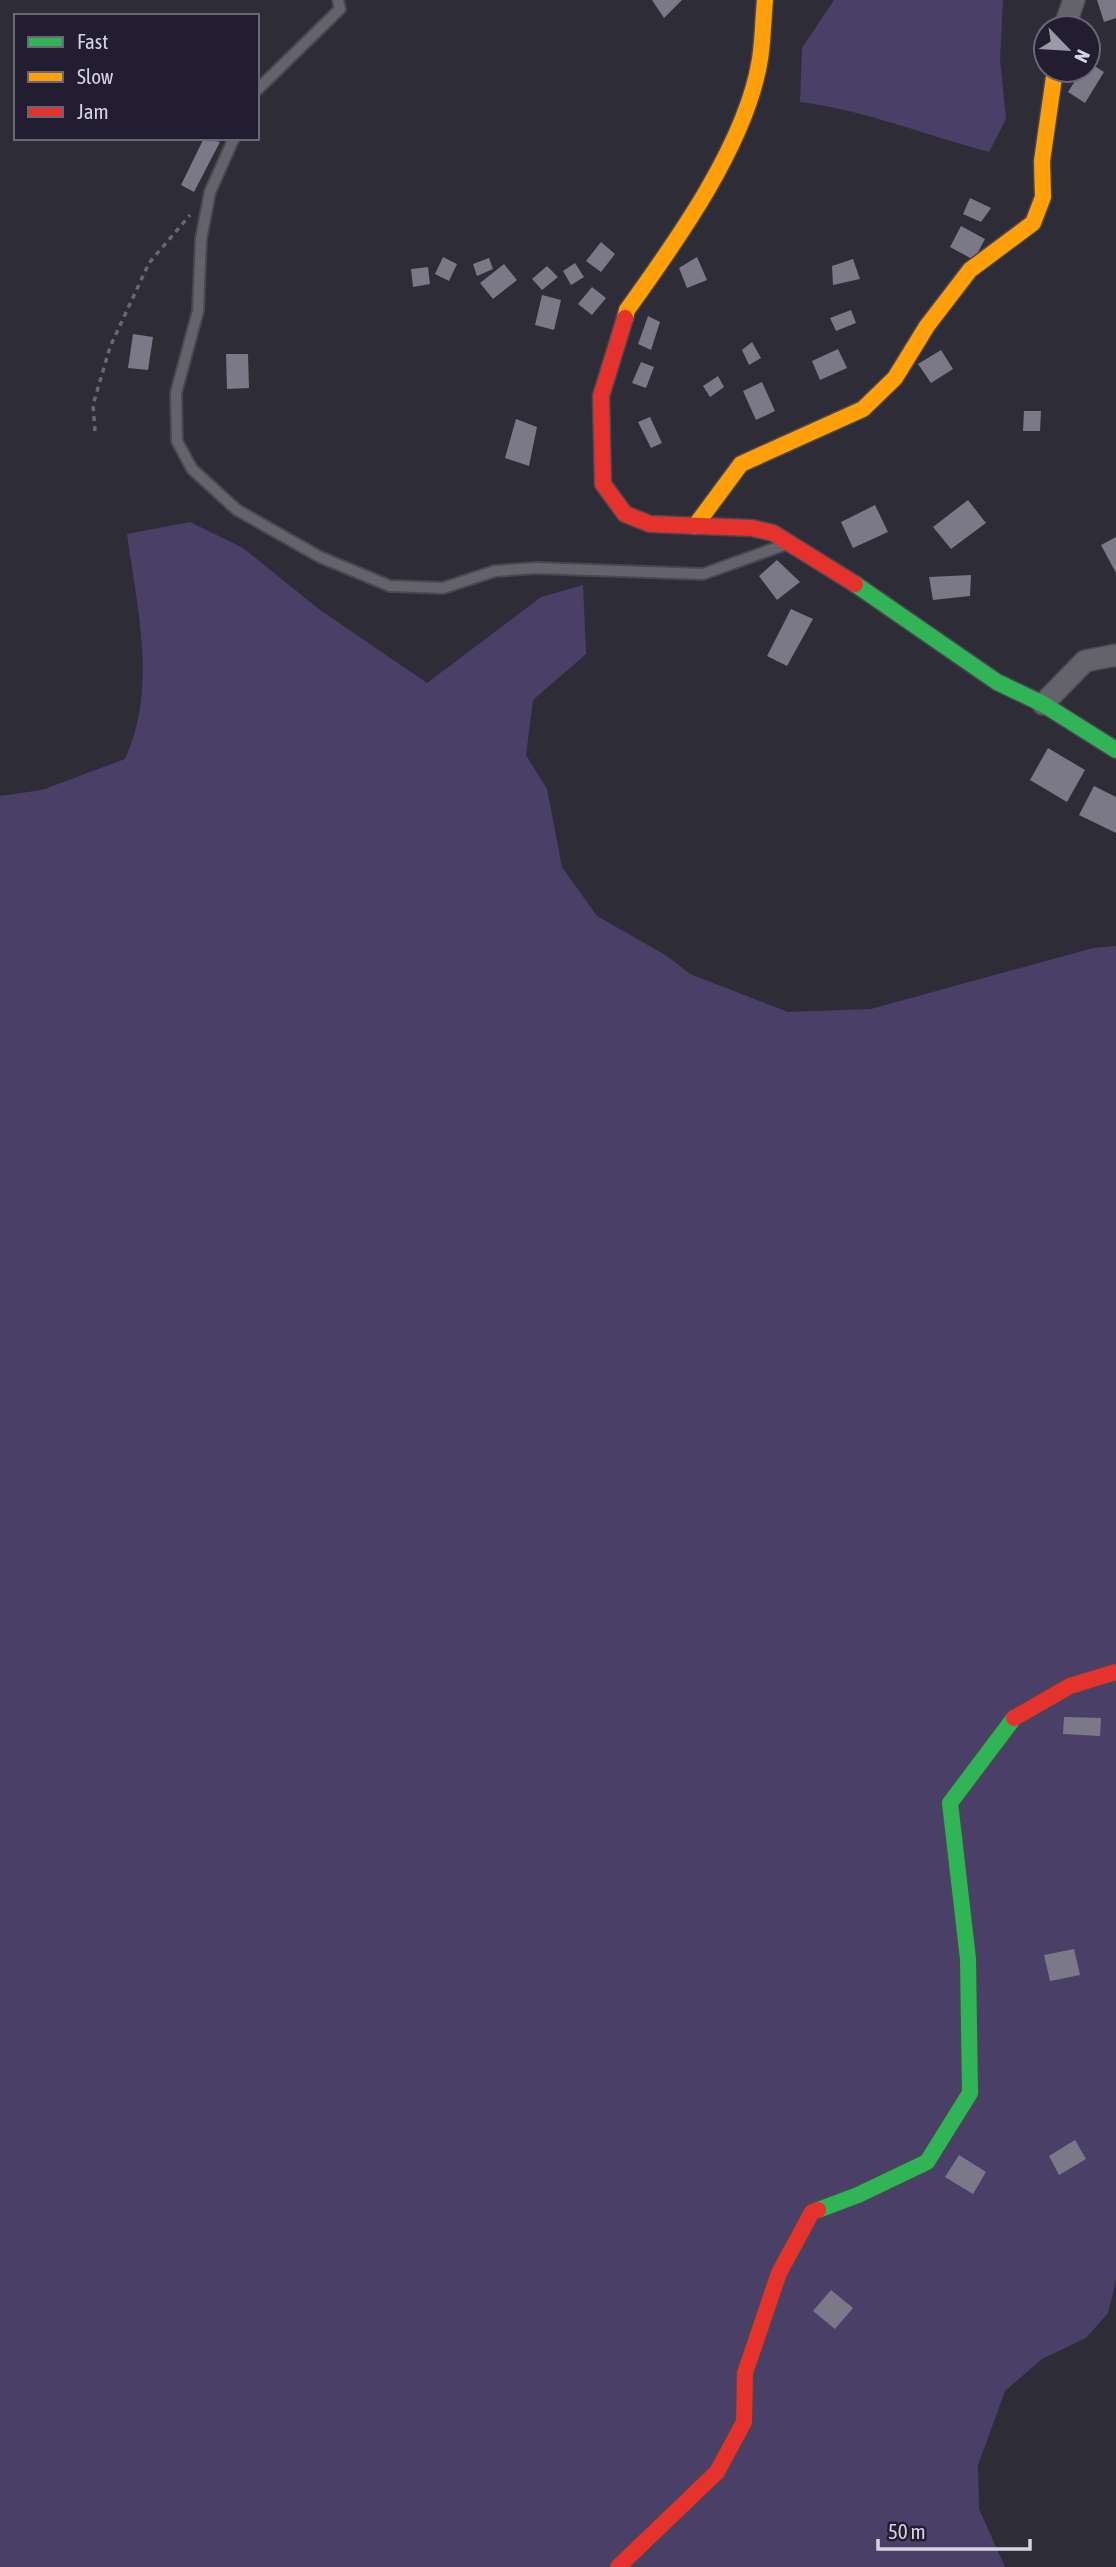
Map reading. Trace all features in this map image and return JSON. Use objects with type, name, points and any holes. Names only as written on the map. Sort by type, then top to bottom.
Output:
[{"type":"street","points":[[765,0],[760,61],[743,119],[688,226],[627,310],[601,396],[601,471],[611,496],[625,514],[650,524],[752,528],[773,533],[848,579],[997,682],[1043,704],[1116,750]]},
{"type":"street","points":[[695,526],[741,464],[863,409],[895,378],[927,326],[970,270],[1033,223],[1043,197],[1042,161],[1053,84]]},
{"type":"street","points":[[1043,704],[1085,661],[1116,656]]},
{"type":"street","points":[[618,2567],[717,2472],[744,2422],[745,2373],[779,2273],[812,2212],[858,2195],[927,2162],[970,2093],[968,1959],[950,1803],[1014,1718],[1070,1686],[1116,1672]]},
{"type":"lane","points":[[259,88],[340,9],[338,0]]},
{"type":"lane","points":[[233,140],[209,192],[201,239],[198,311],[176,393],[177,441],[192,469],[237,510],[320,557],[390,586],[443,588],[495,571],[536,568],[703,574],[789,543]]},
{"type":"path","points":[[95,431],[93,405],[110,347],[149,263],[209,192]]},
{"type":"shaded area","points":[[834,0],[1003,0],[1000,59],[1006,119],[989,152],[871,117],[800,102],[802,48]]},
{"type":"shaded area","points":[[190,522],[243,548],[320,610],[427,683],[541,597],[583,585],[586,654],[533,700],[526,755],[547,789],[562,867],[597,916],[667,956],[690,974],[788,1012],[871,1009],[1093,948],[1116,946],[1116,2280],[1108,2313],[1086,2338],[1042,2359],[1005,2391],[978,2465],[979,2509],[1005,2567],[0,2567],[0,796],[42,790],[125,759],[135,732],[143,676],[139,620],[127,534]]},
{"type":"building","points":[[652,0],[682,0],[664,18]]},
{"type":"building","points":[[1097,0],[1116,0],[1116,18],[1104,22]]},
{"type":"building","points":[[1073,84],[1097,84],[1085,103],[1068,92]]},
{"type":"building","points":[[203,140],[220,142],[194,192],[181,185]]},
{"type":"building","points":[[970,198],[991,208],[981,222],[963,214]]},
{"type":"building","points":[[961,226],[985,239],[974,260],[950,247]]},
{"type":"building","points":[[601,242],[615,254],[601,272],[586,261]]},
{"type":"building","points":[[443,257],[457,264],[449,281],[435,274]]},
{"type":"building","points":[[697,257],[707,280],[687,288],[679,268]]},
{"type":"building","points":[[489,258],[493,269],[477,276],[473,264]]},
{"type":"building","points":[[853,259],[860,279],[833,285],[832,266]]},
{"type":"building","points":[[575,263],[584,277],[571,285],[563,271]]},
{"type":"building","points":[[504,264],[517,280],[493,299],[480,283]]},
{"type":"building","points":[[547,266],[558,277],[542,290],[532,279]]},
{"type":"building","points":[[428,267],[430,284],[413,287],[411,269]]},
{"type":"building","points":[[592,287],[606,298],[592,315],[578,304]]},
{"type":"building","points":[[542,295],[561,300],[554,330],[535,325]]},
{"type":"building","points":[[851,310],[856,323],[836,331],[830,318]]},
{"type":"building","points":[[648,316],[660,322],[651,350],[638,344]]},
{"type":"building","points":[[133,334],[153,337],[148,370],[128,368]]},
{"type":"building","points":[[752,342],[761,358],[749,365],[742,350]]},
{"type":"building","points":[[838,349],[847,368],[820,380],[812,361]]},
{"type":"building","points":[[941,350],[953,369],[931,383],[918,364]]},
{"type":"building","points":[[226,354],[248,354],[249,388],[227,389]]},
{"type":"building","points":[[641,362],[654,367],[646,388],[632,383]]},
{"type":"building","points":[[718,376],[724,387],[710,397],[703,386]]},
{"type":"building","points":[[762,382],[775,411],[756,420],[743,391]]},
{"type":"building","points":[[1024,411],[1041,411],[1040,431],[1023,431]]},
{"type":"building","points":[[650,417],[662,443],[651,448],[638,422]]},
{"type":"building","points":[[516,419],[537,427],[529,466],[505,458]]},
{"type":"building","points":[[968,500],[986,523],[951,549],[933,527]]},
{"type":"building","points":[[875,505],[888,532],[853,548],[841,522]]},
{"type":"building","points":[[1116,537],[1116,573],[1101,545]]},
{"type":"building","points":[[777,560],[800,582],[777,600],[759,576]]},
{"type":"building","points":[[971,575],[970,596],[933,600],[929,577]]},
{"type":"building","points":[[791,609],[813,619],[787,666],[767,656]]},
{"type":"building","points":[[1048,748],[1085,770],[1067,802],[1030,780]]},
{"type":"building","points":[[1094,786],[1116,797],[1116,833],[1079,815]]},
{"type":"building","points":[[1064,1717],[1101,1718],[1100,1736],[1063,1734]]},
{"type":"building","points":[[1074,1949],[1080,1975],[1050,1981],[1044,1955]]},
{"type":"building","points":[[1075,2140],[1086,2159],[1059,2175],[1049,2156]]},
{"type":"building","points":[[959,2155],[986,2172],[973,2194],[945,2177]]},
{"type":"building","points":[[831,2290],[853,2308],[835,2329],[813,2311]]},
{"type":"traffic: fast","points":[[855,584],[997,682],[1043,704],[1116,750]]},
{"type":"traffic: fast","points":[[818,2210],[858,2195],[927,2162],[970,2093],[968,1959],[950,1803],[1014,1718]]},
{"type":"traffic: slow","points":[[625,318],[627,310],[667,254],[707,190],[741,124],[753,91],[760,59],[765,0]]},
{"type":"traffic: slow","points":[[695,526],[741,464],[863,409],[895,378],[927,326],[970,270],[1033,223],[1043,197],[1042,161],[1053,84]]},
{"type":"traffic: jam","points":[[625,318],[601,396],[603,484],[625,514],[650,524],[752,528],[773,533],[855,584]]},
{"type":"traffic: jam","points":[[1014,1718],[1070,1686],[1116,1672]]},
{"type":"traffic: jam","points":[[618,2567],[717,2472],[744,2422],[745,2373],[779,2273],[812,2212],[818,2210]]}]
